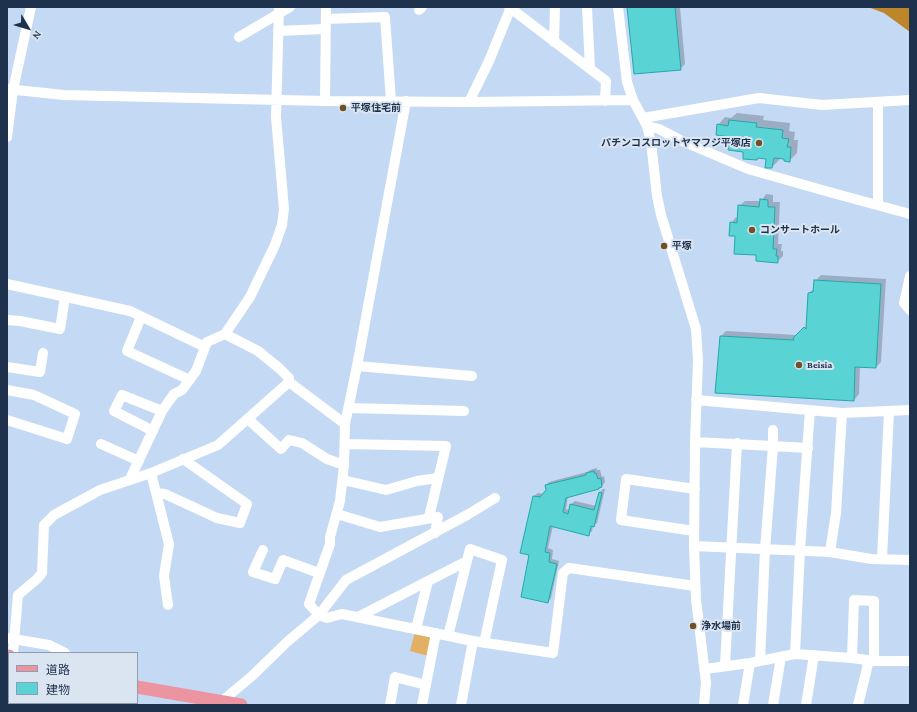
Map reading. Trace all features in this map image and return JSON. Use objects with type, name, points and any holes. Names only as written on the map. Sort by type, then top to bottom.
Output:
[{"type":"main road","points":[[138,686],[241,705]]},
{"type":"street","points":[[7,137],[10,89],[31,7]]},
{"type":"street","points":[[239,37],[279,10],[290,7]]},
{"type":"street","points":[[324,100],[326,7]]},
{"type":"street","points":[[469,102],[489,61],[510,7],[606,81],[605,101]]},
{"type":"street","points":[[554,42],[555,7]]},
{"type":"street","points":[[587,7],[590,69]]},
{"type":"street","points":[[618,7],[627,82],[633,100],[645,122],[651,142],[657,196],[696,329],[698,360],[695,442],[694,546],[695,586],[706,683],[704,705]]},
{"type":"street","points":[[130,479],[162,411],[174,394],[182,390],[196,372],[207,342],[225,334],[250,297],[275,245],[282,225],[284,210],[276,117],[279,10]]},
{"type":"street","points":[[278,31],[385,17],[391,101]]},
{"type":"street","points":[[10,89],[64,95],[324,100],[469,102],[633,100]]},
{"type":"street","points":[[645,122],[759,98],[822,105],[910,100]]},
{"type":"street","points":[[406,101],[358,366],[345,424],[344,465],[340,501],[330,537],[330,544],[308,604],[319,615],[327,618],[342,614],[473,641],[553,653],[563,573],[569,568],[695,586]]},
{"type":"street","points":[[878,102],[878,205]]},
{"type":"street","points":[[645,122],[682,141],[748,169],[910,214]]},
{"type":"street","points":[[910,276],[904,303],[910,310]]},
{"type":"street","points":[[7,284],[130,311],[205,347]]},
{"type":"street","points":[[7,320],[60,329],[65,296]]},
{"type":"street","points":[[141,317],[127,352],[190,380]]},
{"type":"street","points":[[225,334],[258,351],[279,368],[289,378],[289,382],[345,424]]},
{"type":"street","points":[[7,366],[40,372],[43,352]]},
{"type":"street","points":[[358,366],[472,376]]},
{"type":"street","points":[[13,652],[10,639],[18,595],[42,573],[44,525],[54,515],[100,490],[151,472],[218,445],[289,382]]},
{"type":"street","points":[[7,390],[34,396],[75,414],[67,439],[7,420]]},
{"type":"street","points":[[153,430],[114,411],[122,395],[162,411]]},
{"type":"street","points":[[696,400],[842,413],[910,410]]},
{"type":"street","points":[[349,408],[464,411]]},
{"type":"street","points":[[795,654],[800,550],[810,410]]},
{"type":"street","points":[[882,559],[889,411]]},
{"type":"street","points":[[830,552],[836,513],[842,413]]},
{"type":"street","points":[[248,419],[281,449],[289,440],[302,443],[327,458],[344,465]]},
{"type":"street","points":[[760,660],[765,550],[773,430]]},
{"type":"street","points":[[695,442],[808,448]]},
{"type":"street","points":[[101,444],[138,461]]},
{"type":"street","points":[[345,444],[446,446],[430,517]]},
{"type":"street","points":[[725,666],[737,444]]},
{"type":"street","points":[[156,493],[165,494],[217,518],[240,523],[247,504],[183,459]]},
{"type":"street","points":[[151,472],[170,544],[164,576],[168,605]]},
{"type":"street","points":[[343,480],[386,490],[417,481],[438,478]]},
{"type":"street","points":[[694,531],[621,520],[626,479],[695,489]]},
{"type":"street","points":[[221,702],[319,615],[346,580],[435,533],[495,498]]},
{"type":"street","points":[[337,514],[380,527],[430,517],[438,517],[435,533]]},
{"type":"street","points":[[694,546],[765,550],[800,550],[830,552],[882,559],[910,560]]},
{"type":"street","points":[[448,636],[470,549],[502,560],[484,642]]},
{"type":"street","points":[[263,550],[253,572],[275,579],[283,560],[320,573]]},
{"type":"street","points":[[358,617],[467,562]]},
{"type":"street","points":[[416,629],[428,581]]},
{"type":"street","points":[[852,658],[854,600],[874,601],[871,661],[858,705]]},
{"type":"street","points":[[422,705],[436,633]]},
{"type":"street","points":[[10,639],[49,646],[63,652]]},
{"type":"street","points":[[461,705],[473,641]]},
{"type":"street","points":[[705,669],[795,654],[852,658],[871,661],[910,662]]},
{"type":"street","points":[[806,705],[814,655]]},
{"type":"street","points":[[773,705],[781,657]]},
{"type":"street","points":[[743,705],[750,662]]},
{"type":"street","points":[[390,705],[395,678],[426,685]]},
{"type":"shaded area","points":[[868,7],[910,7],[910,32],[884,13]]},
{"type":"shaded area","points":[[415,632],[430,635],[432,638],[428,656],[410,651]]},
{"type":"building","points":[[627,7],[675,7],[681,70],[634,74]]},
{"type":"building","name":"パチンコスロットヤマフジ平塚店","points":[[729,120],[757,123],[756,127],[783,130],[782,138],[789,139],[787,147],[791,147],[790,162],[784,161],[784,159],[774,158],[772,168],[765,168],[766,159],[743,159],[743,152],[728,150],[730,137],[716,135],[717,124],[728,126]]},
{"type":"building","name":"コンサートホール","points":[[760,199],[768,200],[768,207],[775,207],[773,249],[777,249],[776,256],[778,256],[778,263],[756,261],[756,255],[734,254],[735,236],[729,236],[730,222],[737,223],[738,205],[759,207]]},
{"type":"building","points":[[814,280],[881,284],[876,368],[855,367],[854,401],[715,393],[720,336],[794,340],[793,338],[804,327],[806,329],[808,293],[813,292]]},
{"type":"building","points":[[594,471],[598,479],[601,478],[602,487],[566,498],[563,512],[568,514],[570,504],[594,510],[599,492],[602,493],[594,527],[591,526],[589,536],[550,526],[545,552],[550,553],[549,562],[557,564],[548,603],[521,597],[529,555],[520,553],[533,496],[540,497],[546,490],[545,485],[586,475],[586,473]]},
{"type":"place","name":"平塚住宅前","points":[[343,108]]},
{"type":"place","name":"パチンコスロットヤマフジ平塚店","points":[[759,143]]},
{"type":"place","name":"コンサートホール","points":[[752,230]]},
{"type":"place","name":"平塚","points":[[664,246]]},
{"type":"place","name":"Beisia","points":[[799,365]]},
{"type":"place","name":"浄水場前","points":[[693,626]]}]
